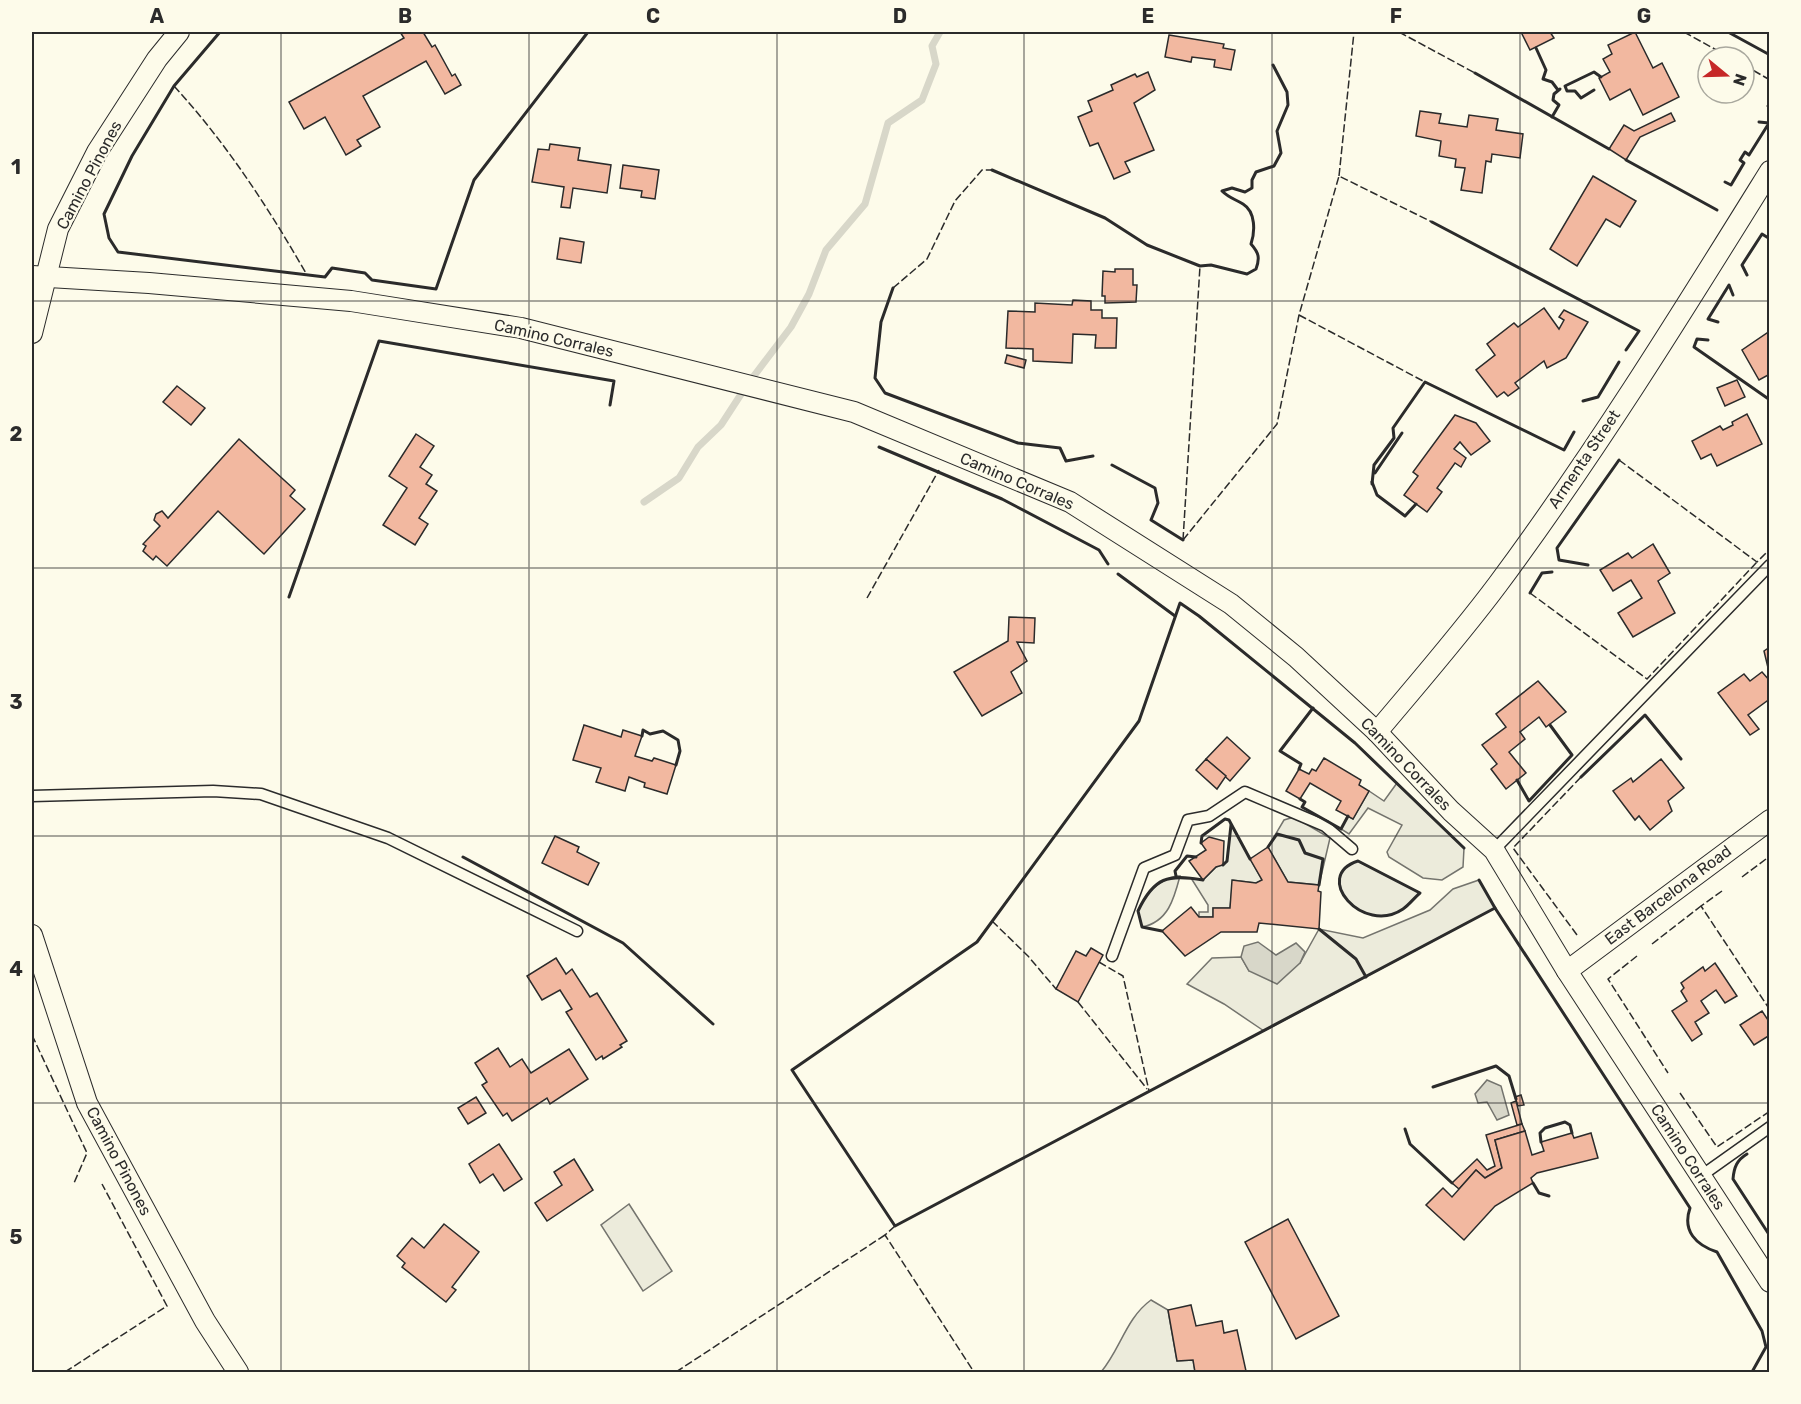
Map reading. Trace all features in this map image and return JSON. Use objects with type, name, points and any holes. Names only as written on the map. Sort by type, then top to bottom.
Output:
[{"type":"street","name":"Camino Pinones","points":[[32,333],[38,276],[58,230],[98,152],[157,59],[178,32]]},
{"type":"street","name":"Armenta Street","points":[[1377,732],[1488,598],[1546,516],[1629,393],[1770,171]]},
{"type":"street","name":"Camino Corrales","points":[[38,276],[149,283],[351,302],[521,328],[854,412],[1070,502],[1231,604],[1296,657],[1377,732],[1451,811],[1494,850],[1567,971],[1770,1282]]},
{"type":"street","name":"East Barcelona Road","points":[[1567,971],[1770,819]]},
{"type":"street","name":"Camino Pinones","points":[[32,935],[87,1103],[205,1321],[238,1372]]},
{"type":"lane","points":[[1494,850],[1770,565]]},
{"type":"lane","points":[[32,796],[213,791],[261,794],[388,838],[445,864],[577,931]]},
{"type":"lane","points":[[1112,956],[1144,868],[1175,855],[1188,820],[1209,816],[1245,792],[1325,826],[1352,849]]},
{"type":"lane","points":[[1701,1176],[1770,1127]]},
{"type":"shaded area","points":[[1397,783],[1464,848],[1463,867],[1442,880],[1423,878],[1389,857],[1387,852],[1402,825],[1368,808],[1349,834],[1341,829],[1348,816],[1353,819],[1369,791],[1384,801]]},
{"type":"shaded area","points":[[1294,817],[1330,838],[1319,885],[1288,882],[1268,847],[1284,820]]},
{"type":"shaded area","points":[[1231,825],[1262,880],[1256,883],[1233,880],[1230,908],[1213,908],[1213,917],[1199,917],[1199,912],[1208,912],[1208,905],[1191,878],[1203,880],[1216,867],[1227,862]]},
{"type":"shaded area","points":[[1358,861],[1420,893],[1403,909],[1388,915],[1372,915],[1359,910],[1348,901],[1341,890],[1340,879],[1345,868]]},
{"type":"shaded area","points":[[1180,876],[1175,893],[1164,915],[1142,927],[1138,911],[1145,899],[1158,885]]},
{"type":"shaded area","points":[[1479,880],[1495,908],[1264,1031],[1224,1004],[1187,984],[1212,958],[1241,957],[1249,971],[1300,963],[1319,929],[1363,938],[1430,910],[1453,889]]},
{"type":"shaded area","points":[[1258,942],[1276,955],[1296,943],[1305,952],[1300,963],[1277,984],[1249,971],[1241,957],[1244,946]]},
{"type":"shaded area","points":[[1487,1080],[1501,1086],[1509,1115],[1497,1120],[1487,1102],[1478,1103],[1475,1094]]},
{"type":"shaded area","points":[[629,1204],[672,1271],[643,1291],[601,1225]]},
{"type":"shaded area","points":[[1151,1300],[1168,1310],[1177,1361],[1193,1360],[1195,1372],[1101,1372],[1135,1316]]},
{"type":"building","points":[[400,32],[423,32],[432,47],[435,45],[452,76],[455,74],[461,85],[445,94],[426,61],[363,96],[380,127],[357,140],[361,146],[346,155],[325,117],[304,129],[289,102],[404,38]]},
{"type":"building","points":[[1521,32],[1550,32],[1554,38],[1530,50]]},
{"type":"building","points":[[1635,32],[1653,68],[1662,63],[1679,97],[1643,115],[1630,89],[1610,100],[1599,78],[1610,72],[1603,59],[1612,54],[1608,45]]},
{"type":"building","points":[[1169,35],[1224,44],[1223,48],[1235,50],[1231,70],[1214,67],[1215,60],[1192,57],[1191,62],[1165,57]]},
{"type":"building","points":[[1148,72],[1155,90],[1134,103],[1154,150],[1125,162],[1130,172],[1114,179],[1098,143],[1090,146],[1078,117],[1092,111],[1088,101],[1113,90],[1111,85],[1135,74],[1137,77]]},
{"type":"building","points":[[1420,111],[1441,114],[1439,123],[1467,127],[1469,115],[1498,119],[1496,130],[1523,134],[1520,158],[1492,154],[1491,162],[1486,161],[1482,193],[1461,190],[1465,168],[1455,167],[1456,159],[1439,156],[1441,141],[1416,136]]},
{"type":"building","points":[[1671,113],[1675,121],[1640,137],[1626,160],[1609,149],[1624,125],[1634,131]]},
{"type":"building","points":[[550,144],[580,148],[578,160],[611,165],[607,193],[573,188],[570,208],[561,207],[564,187],[532,182],[538,149],[549,150]]},
{"type":"building","points":[[623,165],[659,170],[655,199],[641,197],[642,191],[620,188]]},
{"type":"building","points":[[1593,176],[1636,201],[1620,227],[1606,219],[1577,266],[1550,249]]},
{"type":"building","points":[[560,238],[584,242],[581,263],[557,259]]},
{"type":"building","points":[[1115,269],[1133,269],[1133,285],[1137,285],[1136,302],[1105,303],[1105,296],[1102,296],[1103,271],[1115,272]]},
{"type":"building","points":[[1073,300],[1091,301],[1091,310],[1102,310],[1102,318],[1117,318],[1116,348],[1095,348],[1096,335],[1073,334],[1072,363],[1033,361],[1033,349],[1006,348],[1008,311],[1035,312],[1035,303],[1072,305]]},
{"type":"building","points":[[1544,308],[1559,329],[1564,320],[1559,317],[1564,310],[1588,322],[1566,358],[1547,368],[1544,361],[1515,383],[1519,388],[1508,396],[1504,392],[1497,397],[1476,370],[1495,355],[1487,344],[1514,323],[1518,327]]},
{"type":"building","points":[[1770,331],[1770,374],[1759,380],[1742,350]]},
{"type":"building","points":[[1007,355],[1026,360],[1024,368],[1005,363]]},
{"type":"building","points":[[1737,380],[1745,397],[1725,406],[1717,388]]},
{"type":"building","points":[[177,386],[205,408],[191,425],[163,402]]},
{"type":"building","points":[[1747,414],[1762,444],[1717,466],[1711,454],[1701,459],[1692,441],[1720,426],[1723,430]]},
{"type":"building","points":[[1455,415],[1476,423],[1490,441],[1471,455],[1460,442],[1454,449],[1466,458],[1461,467],[1455,463],[1437,488],[1442,492],[1427,512],[1404,495],[1418,476],[1413,472]]},
{"type":"building","points":[[416,434],[434,446],[420,467],[432,475],[426,484],[437,491],[419,518],[428,524],[415,545],[383,525],[407,488],[389,476]]},
{"type":"building","points":[[239,439],[295,490],[290,496],[305,509],[264,554],[218,511],[167,566],[156,556],[153,560],[143,551],[146,546],[143,544],[160,526],[154,520],[156,514],[162,511],[168,518]]},
{"type":"building","points":[[1653,544],[1670,573],[1658,581],[1675,613],[1633,637],[1618,613],[1642,598],[1631,580],[1613,591],[1600,570],[1628,553],[1632,558]]},
{"type":"building","points":[[1009,617],[1035,618],[1034,643],[1017,642],[1027,661],[1011,672],[1022,693],[982,716],[954,672],[1008,641]]},
{"type":"building","points":[[1770,647],[1770,676],[1764,651]]},
{"type":"building","points":[[1762,672],[1770,681],[1770,705],[1767,701],[1748,715],[1759,729],[1750,735],[1718,693],[1744,674],[1750,681]]},
{"type":"building","points":[[1538,681],[1566,712],[1546,727],[1539,717],[1520,732],[1525,739],[1509,752],[1526,773],[1506,789],[1491,769],[1497,764],[1482,745],[1506,727],[1496,714]]},
{"type":"building","points":[[584,725],[621,737],[623,730],[642,736],[635,756],[652,761],[654,758],[676,765],[667,794],[644,787],[645,783],[629,777],[625,791],[596,782],[601,768],[573,760]]},
{"type":"building","points":[[1227,737],[1250,758],[1230,781],[1206,759]]},
{"type":"building","points":[[1324,758],[1361,780],[1359,785],[1369,791],[1353,819],[1336,810],[1341,801],[1310,783],[1300,799],[1286,791],[1299,769],[1309,774],[1312,769],[1316,771]]},
{"type":"building","points":[[1206,759],[1226,776],[1217,789],[1196,770]]},
{"type":"building","points":[[1661,759],[1684,788],[1668,801],[1672,811],[1650,830],[1639,816],[1635,820],[1613,791],[1631,778],[1633,782]]},
{"type":"building","points":[[555,836],[579,847],[577,852],[599,863],[588,885],[542,863]]},
{"type":"building","points":[[1209,837],[1224,841],[1223,865],[1216,867],[1203,880],[1189,861],[1206,850],[1201,843]]},
{"type":"building","points":[[1268,847],[1288,882],[1319,885],[1318,891],[1321,892],[1319,929],[1259,923],[1257,932],[1221,932],[1185,956],[1162,931],[1191,907],[1199,917],[1213,917],[1213,908],[1230,908],[1232,880],[1256,883],[1262,880],[1250,859]]},
{"type":"building","points":[[1091,948],[1103,955],[1078,1002],[1056,989],[1076,951],[1086,956]]},
{"type":"building","points":[[556,958],[566,974],[572,969],[590,997],[597,993],[627,1041],[603,1059],[602,1056],[596,1060],[566,1012],[572,1009],[560,990],[542,1000],[527,976]]},
{"type":"building","points":[[1715,963],[1737,996],[1725,1003],[1716,990],[1701,1001],[1709,1013],[1695,1022],[1702,1034],[1692,1041],[1672,1011],[1687,1001],[1681,991],[1684,988],[1681,983],[1703,967],[1705,971]]},
{"type":"building","points":[[1762,1011],[1770,1023],[1770,1035],[1754,1045],[1740,1025]]},
{"type":"building","points":[[498,1048],[510,1067],[522,1059],[531,1073],[569,1049],[588,1079],[550,1104],[547,1098],[512,1121],[507,1113],[503,1116],[482,1085],[487,1082],[475,1063]]},
{"type":"building","points":[[1521,1095],[1524,1105],[1518,1106],[1515,1097]]},
{"type":"building","points":[[476,1097],[486,1113],[468,1124],[458,1108]]},
{"type":"building","points":[[1516,1101],[1522,1124],[1517,1125],[1511,1103]]},
{"type":"building","points":[[1522,1124],[1525,1131],[1495,1140],[1502,1168],[1485,1178],[1476,1170],[1459,1189],[1452,1183],[1477,1159],[1487,1170],[1495,1166],[1486,1135]]},
{"type":"building","points":[[1525,1131],[1532,1155],[1544,1151],[1541,1142],[1572,1133],[1574,1138],[1591,1133],[1598,1158],[1537,1173],[1531,1178],[1533,1183],[1495,1206],[1464,1240],[1426,1205],[1443,1188],[1452,1197],[1476,1170],[1485,1178],[1502,1168],[1495,1140]]},
{"type":"building","points":[[499,1144],[522,1179],[504,1191],[493,1174],[480,1183],[469,1164]]},
{"type":"building","points":[[574,1159],[593,1190],[547,1221],[535,1203],[562,1185],[554,1172]]},
{"type":"building","points":[[1288,1219],[1339,1316],[1296,1339],[1245,1242]]},
{"type":"building","points":[[444,1224],[479,1252],[452,1287],[456,1290],[446,1302],[402,1267],[405,1263],[397,1256],[412,1238],[424,1248]]},
{"type":"building","points":[[1191,1305],[1196,1326],[1222,1321],[1224,1333],[1237,1330],[1246,1371],[1195,1372],[1193,1360],[1177,1361],[1168,1310]]},
{"type":"waterway","points":[[644,502],[679,478],[698,447],[721,425],[747,385],[791,327],[809,294],[826,250],[865,204],[888,123],[922,100],[936,64],[932,46],[940,32]]},
{"type":"fence","points":[[1339,176],[1354,32]]},
{"type":"fence","points":[[1399,32],[1475,73]]},
{"type":"fence","points":[[1684,32],[1707,45]]},
{"type":"fence","points":[[1756,72],[1770,80]]},
{"type":"fence","points":[[174,86],[212,130],[246,177],[307,275]]},
{"type":"fence","points":[[893,288],[927,259],[955,201],[982,170],[992,170]]},
{"type":"fence","points":[[1183,540],[1277,424],[1299,315],[1339,176],[1432,222]]},
{"type":"fence","points":[[1183,540],[1200,266]]},
{"type":"fence","points":[[1299,315],[1425,382]]},
{"type":"fence","points":[[1619,460],[1757,562],[1770,549]]},
{"type":"fence","points":[[867,598],[939,470]]},
{"type":"fence","points":[[1530,593],[1647,679],[1757,562]]},
{"type":"fence","points":[[1577,935],[1513,848],[1581,777]]},
{"type":"fence","points":[[1742,877],[1770,856]]},
{"type":"fence","points":[[1722,891],[1701,906],[1770,1010]]},
{"type":"fence","points":[[1652,944],[1701,906]]},
{"type":"fence","points":[[992,921],[1028,956],[1056,989]]},
{"type":"fence","points":[[1637,956],[1608,979],[1668,1073]]},
{"type":"fence","points":[[1099,962],[1123,976],[1149,1091]]},
{"type":"fence","points":[[1078,1002],[1147,1089]]},
{"type":"fence","points":[[32,1035],[87,1153],[74,1183]]},
{"type":"fence","points":[[1680,1093],[1717,1147],[1770,1111]]},
{"type":"fence","points":[[65,1372],[167,1306],[102,1184]]},
{"type":"fence","points":[[895,1226],[885,1235],[974,1372]]},
{"type":"fence","points":[[676,1372],[885,1235]]},
{"type":"wall","points":[[220,32],[174,86],[132,156],[104,214],[109,238],[118,252],[325,277],[332,268],[365,273],[372,280],[436,289],[474,180],[588,32]]},
{"type":"wall","points":[[1728,32],[1770,55]]},
{"type":"wall","points":[[1536,48],[1546,70],[1543,79],[1552,82],[1558,90]]},
{"type":"wall","points":[[992,170],[1105,218],[1147,245],[1200,266],[1211,265],[1247,274],[1256,269],[1258,262],[1257,253],[1251,244],[1254,228],[1252,217],[1243,204],[1222,191],[1232,188],[1245,192],[1252,188],[1252,180],[1256,172],[1274,166],[1281,153],[1277,131],[1288,105],[1287,92],[1273,65]]},
{"type":"wall","points":[[1594,90],[1581,98],[1575,91],[1567,91],[1565,86],[1594,72],[1601,77]]},
{"type":"wall","points":[[1475,73],[1609,149]]},
{"type":"wall","points":[[1552,117],[1559,105],[1553,100],[1554,94],[1560,89]]},
{"type":"wall","points":[[1725,182],[1731,185],[1744,163],[1740,160],[1745,152],[1749,155],[1769,123],[1759,122]]},
{"type":"wall","points":[[1626,160],[1717,210]]},
{"type":"wall","points":[[1432,222],[1639,331],[1626,350]]},
{"type":"wall","points":[[1747,275],[1742,265],[1762,234],[1770,239]]},
{"type":"wall","points":[[1718,322],[1708,319],[1729,285],[1733,295]]},
{"type":"wall","points":[[893,288],[881,322],[875,378],[885,393],[1018,443],[1060,448],[1066,461],[1093,456]]},
{"type":"wall","points":[[1708,340],[1697,339],[1694,347],[1770,400]]},
{"type":"wall","points":[[289,597],[379,341],[614,381],[610,405]]},
{"type":"wall","points":[[1583,401],[1598,397],[1619,362]]},
{"type":"wall","points":[[1372,484],[1374,465],[1394,438],[1393,428],[1425,382],[1564,450],[1574,432]]},
{"type":"wall","points":[[1375,473],[1402,433]]},
{"type":"wall","points":[[879,447],[1002,499],[1099,550],[1108,564]]},
{"type":"wall","points":[[1588,565],[1559,560],[1557,548],[1619,460]]},
{"type":"wall","points":[[1112,465],[1155,488],[1158,503],[1151,520],[1183,540]]},
{"type":"wall","points":[[1372,482],[1377,495],[1405,516],[1416,504]]},
{"type":"wall","points":[[1530,593],[1542,573],[1552,572]]},
{"type":"wall","points":[[1118,574],[1175,616]]},
{"type":"wall","points":[[1464,848],[1355,743],[1180,603],[1139,721],[977,942],[792,1070],[895,1226],[1495,908],[1690,1208],[1689,1230],[1697,1241],[1717,1252],[1762,1331],[1766,1347],[1752,1372]]},
{"type":"wall","points":[[1299,769],[1301,764],[1280,751],[1313,708]]},
{"type":"wall","points":[[1581,777],[1645,715],[1681,759]]},
{"type":"wall","points":[[1517,780],[1529,801],[1572,755],[1550,725]]},
{"type":"wall","points":[[642,736],[643,730],[650,734],[663,731],[678,740],[680,751],[676,765]]},
{"type":"wall","points":[[1300,799],[1305,802],[1302,807],[1341,829],[1348,816]]},
{"type":"wall","points":[[1201,843],[1202,836],[1225,819],[1229,820],[1250,859]]},
{"type":"wall","points":[[1223,865],[1227,861],[1231,825]]},
{"type":"wall","points":[[1268,847],[1277,834],[1299,840],[1305,853],[1323,859],[1319,885]]},
{"type":"wall","points":[[1176,876],[1175,871],[1187,856],[1196,857]]},
{"type":"wall","points":[[463,857],[623,943],[713,1024]]},
{"type":"wall","points":[[1358,861],[1420,893],[1403,909],[1388,915],[1372,915],[1359,910],[1348,901],[1341,890],[1340,879],[1345,868],[1358,861]]},
{"type":"wall","points":[[1162,931],[1142,927],[1138,911],[1150,891],[1156,885],[1171,878],[1203,880]]},
{"type":"wall","points":[[1479,880],[1495,908]]},
{"type":"wall","points":[[1319,929],[1356,959],[1366,977]]},
{"type":"wall","points":[[1433,1087],[1496,1066],[1509,1076],[1516,1099]]},
{"type":"wall","points":[[1541,1142],[1540,1133],[1545,1128],[1565,1122],[1570,1125],[1572,1133]]},
{"type":"wall","points":[[1405,1129],[1410,1144],[1452,1183]]},
{"type":"wall","points":[[1747,1154],[1737,1164],[1733,1179],[1770,1236]]},
{"type":"wall","points":[[1533,1183],[1539,1193],[1549,1196]]}]
